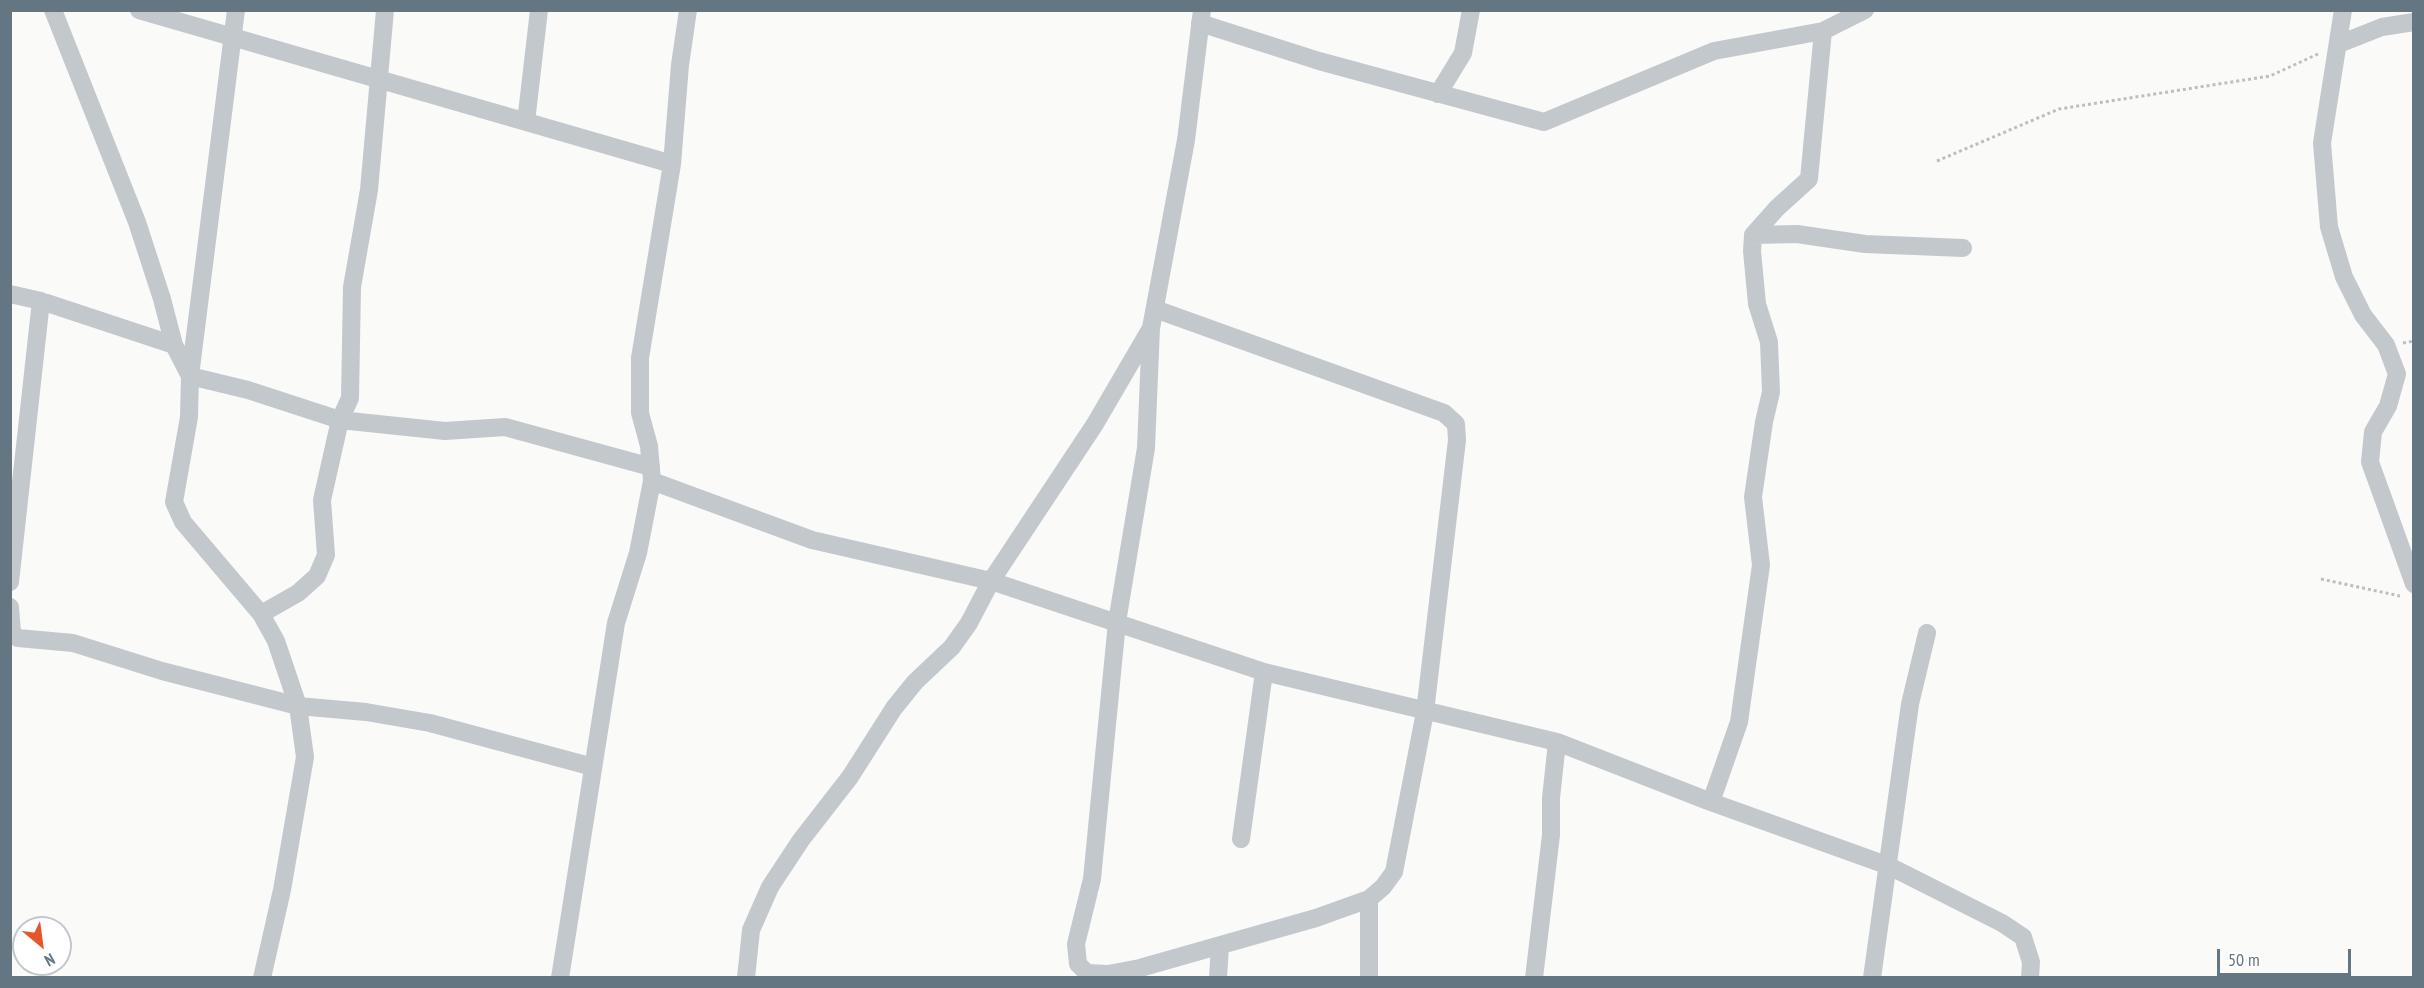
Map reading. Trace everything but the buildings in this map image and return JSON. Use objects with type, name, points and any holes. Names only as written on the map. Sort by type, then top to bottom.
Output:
[{"type":"street","points":[[52,10],[137,222],[174,345],[190,376],[248,390],[340,420],[445,430],[505,427],[652,474],[812,540],[991,581],[1117,621],[1264,672],[1557,742],[1711,802],[1889,866],[2002,923],[2023,937],[2031,962],[2030,978]]},
{"type":"street","points":[[139,10],[672,164]]},
{"type":"street","points":[[236,10],[198,327],[190,376],[189,417],[174,502],[183,522],[261,614],[276,640],[298,706],[305,757],[282,890],[262,978]]},
{"type":"street","points":[[261,614],[298,593],[317,576],[326,555],[322,501],[340,420],[350,398],[352,287],[369,190],[377,79],[385,10]]},
{"type":"street","points":[[526,122],[539,10]]},
{"type":"street","points":[[560,978],[616,623],[638,553],[652,474],[640,413],[640,358],[672,164],[680,65],[688,10]]},
{"type":"street","points":[[1438,94],[1463,53],[1470,10]]},
{"type":"street","points":[[1155,309],[1286,354],[1323,371],[1444,413],[1456,424],[1457,440],[1425,712],[1394,872],[1383,887],[1369,899],[1316,918],[1140,969],[1108,974],[1087,973],[1078,964],[1076,944],[1092,879],[1117,621],[1146,448],[1151,328],[1186,140],[1201,16],[1319,61],[1544,122],[1714,51],[1823,31],[1865,10]]},
{"type":"street","points":[[2343,10],[2322,143],[2330,227],[2344,277],[2363,315],[2386,345],[2397,374],[2388,406],[2373,432],[2370,462],[2408,590]]},
{"type":"street","points":[[2339,44],[2382,27],[2414,22]]},
{"type":"street","points":[[1711,802],[1739,722],[1761,565],[1753,497],[1764,422],[1772,392],[1769,342],[1757,304],[1752,251],[1753,235],[1777,208],[1809,179],[1823,31]]},
{"type":"street","points":[[1753,235],[1797,234],[1865,244],[1963,248]]},
{"type":"street","points":[[10,294],[41,301],[174,345]]},
{"type":"street","points":[[10,582],[41,301]]},
{"type":"street","points":[[746,978],[752,930],[770,887],[801,840],[850,777],[894,708],[915,682],[952,647],[969,623],[991,581],[1095,424],[1151,328]]},
{"type":"street","points":[[10,607],[12,633],[18,638],[73,643],[162,671],[298,706],[366,712],[430,723],[592,767]]},
{"type":"street","points":[[1872,978],[1910,704],[1928,633]]},
{"type":"street","points":[[1241,839],[1264,672]]},
{"type":"street","points":[[1534,978],[1551,835],[1551,798],[1557,742]]},
{"type":"street","points":[[1369,899],[1369,978]]},
{"type":"street","points":[[1218,978],[1220,946]]},
{"type":"path","points":[[1937,161],[2059,109],[2270,76],[2339,44]]},
{"type":"path","points":[[2321,579],[2408,590]]}]
